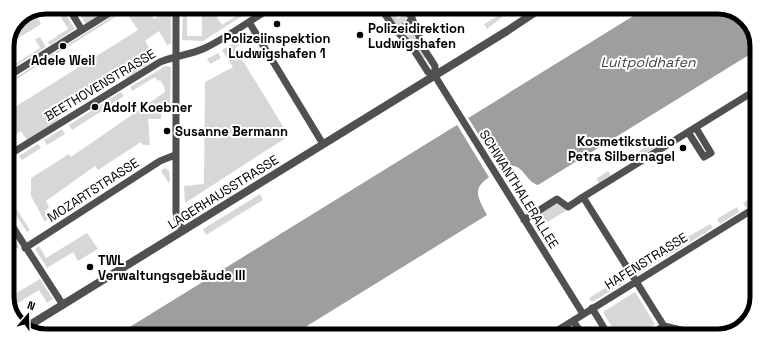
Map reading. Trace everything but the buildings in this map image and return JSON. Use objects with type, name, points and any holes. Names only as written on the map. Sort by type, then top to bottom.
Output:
[{"type":"street","points":[[72,14],[82,30]]},
{"type":"street","points":[[14,73],[108,14]]},
{"type":"street","points":[[176,14],[176,212],[183,231]]},
{"type":"street","name":"BEETHOVENSTRASSE","points":[[14,152],[160,62],[192,54],[206,48],[262,14]]},
{"type":"street","points":[[385,14],[394,28],[412,47],[428,72],[435,76],[435,66],[424,49],[409,14]]},
{"type":"street","name":"LAGERHAUSSTRASSE","points":[[30,325],[435,76],[532,14]]},
{"type":"street","points":[[394,28],[400,29],[405,27],[412,18]]},
{"type":"street","points":[[249,22],[323,144]]},
{"type":"street","name":"SCHWANTHALERALLEE","points":[[435,76],[583,314]]},
{"type":"street","points":[[524,220],[557,199],[568,206],[750,94]]},
{"type":"street","points":[[688,132],[704,157],[711,153],[696,128]]},
{"type":"street","name":"MOZARTSTRASSE","points":[[25,248],[160,161],[176,156]]},
{"type":"street","points":[[583,197],[664,326],[677,329]]},
{"type":"street","name":"HAFENSTRASSE","points":[[560,329],[750,211]]},
{"type":"street","points":[[14,230],[62,305]]},
{"type":"street","points":[[592,308],[605,329]]},
{"type":"street","points":[[574,321],[579,329]]},
{"type":"street","points":[[659,329],[664,326]]},
{"type":"shaded area","points":[[59,14],[65,14],[75,29],[50,45],[48,42],[68,29]]},
{"type":"shaded area","points":[[80,14],[102,14],[86,24]]},
{"type":"shaded area","points":[[116,14],[120,14],[14,81],[14,79]]},
{"type":"shaded area","points":[[127,14],[151,14],[154,19],[163,14],[171,14],[171,43],[167,45],[159,31],[145,41],[156,59],[127,78],[121,69],[97,84],[101,91],[94,96],[89,89],[53,111],[59,120],[27,140],[21,131],[14,136],[14,108],[138,30]]},
{"type":"shaded area","points":[[183,14],[187,14],[187,36],[202,36],[202,14],[215,14],[222,25],[239,14],[245,14],[203,41],[182,40]]},
{"type":"shaded area","points":[[387,14],[395,14],[398,19],[406,14],[407,16],[404,22],[401,24],[394,24]]},
{"type":"shaded area","points":[[501,14],[505,14],[487,29],[484,24]]},
{"type":"shaded area","points":[[36,15],[41,24],[14,40],[19,28],[28,19]]},
{"type":"shaded area","points":[[412,27],[426,58],[424,59],[404,32]]},
{"type":"shaded area","points":[[252,32],[254,36],[235,48],[289,136],[185,203],[184,186],[204,184],[205,82],[233,67],[222,50]]},
{"type":"shaded area","points":[[40,37],[46,47],[14,67],[14,65],[40,48],[35,39]]},
{"type":"shaded area","points":[[218,53],[221,58],[210,64],[207,59]]},
{"type":"shaded area","points":[[166,66],[171,67],[170,104],[161,105],[161,119],[148,119],[150,145],[143,145],[141,142],[98,170],[95,166],[46,201],[49,207],[45,211],[49,218],[45,222],[31,196],[31,178],[69,154],[71,157],[165,92],[164,86],[160,80],[158,81],[155,77],[132,91],[130,87]]},
{"type":"shaded area","points":[[121,92],[124,96],[110,105],[107,101]]},
{"type":"shaded area","points":[[102,104],[105,109],[72,130],[69,125]]},
{"type":"shaded area","points":[[62,129],[65,134],[47,145],[44,140]]},
{"type":"shaded area","points":[[38,144],[41,148],[22,160],[19,156]]},
{"type":"shaded area","points":[[651,144],[654,149],[641,157],[638,152]]},
{"type":"shaded area","points":[[165,168],[169,171],[169,183],[161,171]]},
{"type":"shaded area","points":[[608,171],[611,175],[599,183],[596,179]]},
{"type":"shaded area","points":[[260,194],[263,200],[206,235],[203,229]]},
{"type":"shaded area","points":[[750,199],[750,205],[746,208],[743,203]]},
{"type":"shaded area","points":[[556,201],[567,210],[541,226],[534,215]]},
{"type":"shaded area","points":[[14,205],[30,230],[27,232],[14,212]]},
{"type":"shaded area","points":[[737,207],[739,212],[720,224],[717,219]]},
{"type":"shaded area","points":[[710,224],[713,228],[689,243],[686,238]]},
{"type":"shaded area","points":[[87,233],[98,249],[78,261],[73,252],[47,268],[35,249],[39,246],[46,258]]},
{"type":"shaded area","points":[[14,239],[19,247],[15,249],[14,247]]},
{"type":"shaded area","points":[[681,241],[684,246],[666,257],[663,253]]},
{"type":"shaded area","points":[[658,256],[660,260],[636,275],[634,271]]},
{"type":"shaded area","points":[[623,277],[626,282],[592,302],[589,298]]},
{"type":"shaded area","points":[[40,279],[53,299],[47,303],[39,290],[15,305],[14,294]]},
{"type":"shaded area","points":[[635,292],[655,324],[648,329],[613,329],[603,312]]},
{"type":"water","name":"Luitpoldhafen","points":[[637,14],[718,14],[731,16],[745,28],[750,43],[750,54],[538,185],[531,181],[520,169],[514,166],[509,166],[489,177],[483,182],[478,190],[478,195],[487,215],[302,329],[126,329]]},
{"type":"pier","points":[[467,116],[502,172],[490,179],[456,123]]},
{"type":"place","name":"Polizeiinspektion Ludwigshafen 1","points":[[277,24]]},
{"type":"place","name":"Polizeidirektion Ludwigshafen","points":[[360,35]]},
{"type":"place","name":"Adele Weil","points":[[63,46]]},
{"type":"place","name":"Adolf Koebner","points":[[95,107]]},
{"type":"place","name":"Susanne Bermann","points":[[167,131]]},
{"type":"place","name":"Kosmetikstudio Petra Silbernagel","points":[[683,148]]},
{"type":"place","name":"TWL Verwaltungsgebäude III","points":[[90,267]]}]
